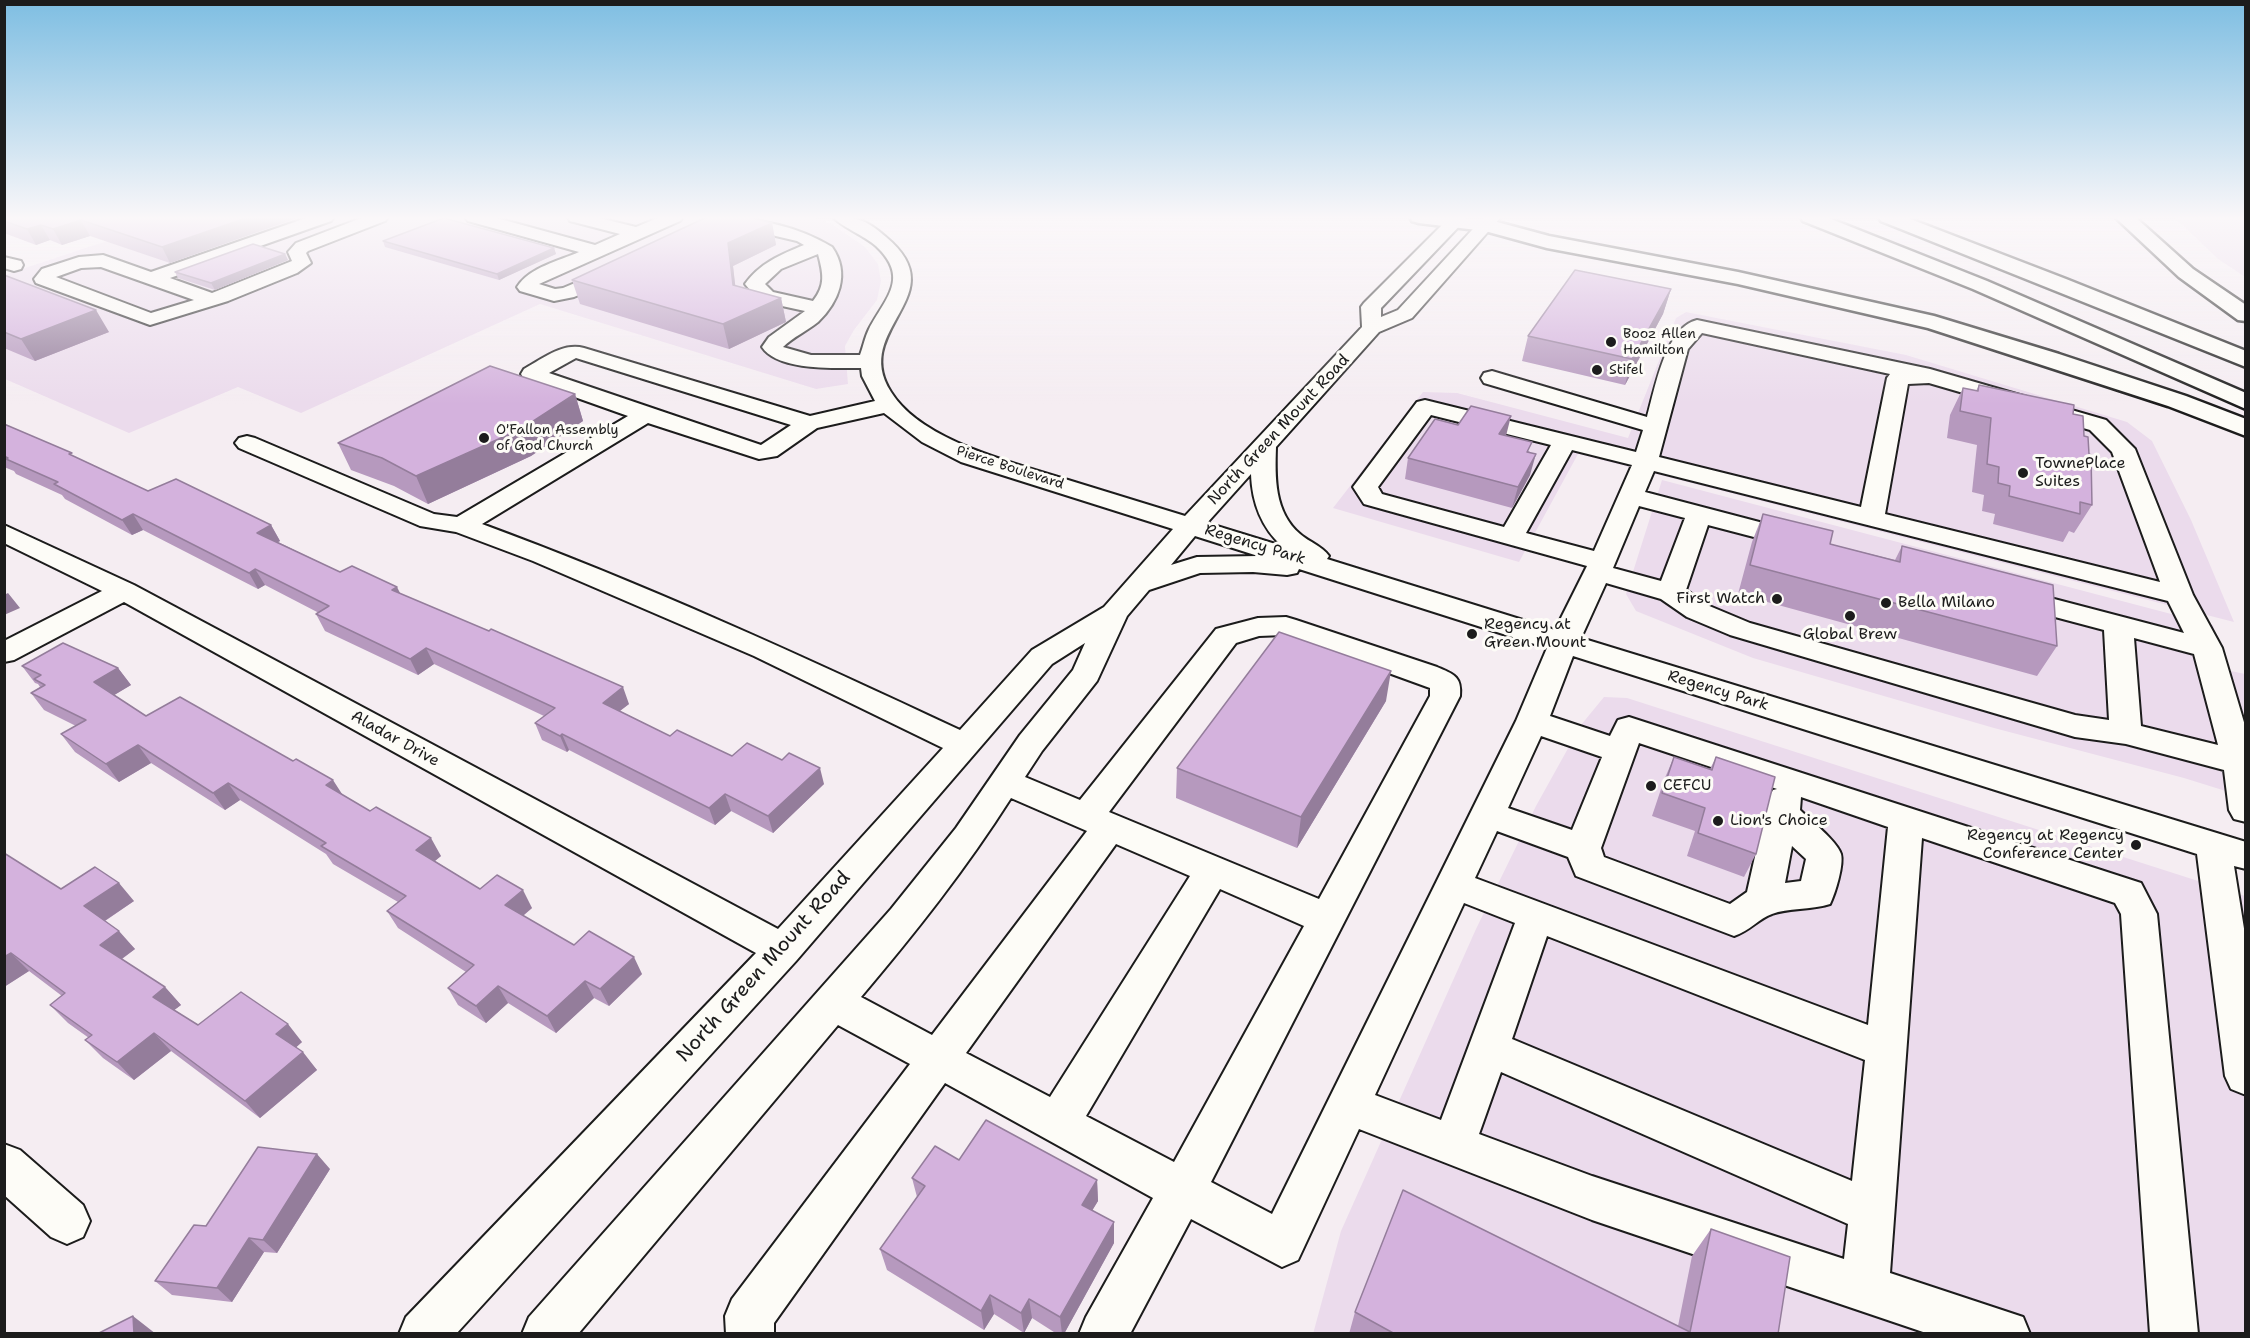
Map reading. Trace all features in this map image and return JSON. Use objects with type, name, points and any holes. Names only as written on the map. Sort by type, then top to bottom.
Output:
[{"type":"highway","points":[[1744,279],[1934,323],[2176,401],[2246,428]]},
{"type":"highway","points":[[1966,279],[2246,402]]},
{"type":"highway","points":[[2050,279],[2246,360]]},
{"type":"highway","points":[[2195,279],[2246,315]]},
{"type":"street","points":[[44,279],[150,319],[168,315],[260,279]]},
{"type":"street","points":[[156,279],[210,299]]},
{"type":"street","points":[[534,279],[527,287],[554,295],[567,293],[597,279]]},
{"type":"street","points":[[757,279],[755,284],[766,297],[820,308]]},
{"type":"street","points":[[833,279],[831,291],[820,308],[811,317],[776,340],[772,347],[775,351],[810,361],[871,362]]},
{"type":"street","name":"Pierce Boulevard","points":[[903,279],[898,299],[877,332],[871,351],[870,372],[880,394],[899,417],[930,439],[969,457],[1191,525]]},
{"type":"street","points":[[1372,328],[1371,307],[1398,279]]},
{"type":"street","name":"North Green Mount Road","points":[[546,1334],[911,911],[969,837],[1031,743],[1086,674],[1126,599],[1372,328],[1405,314],[1435,279]]},
{"type":"street","points":[[833,1002],[1282,1244],[1532,721],[1564,642],[1600,567],[1646,460],[1678,348],[1697,326],[1930,376],[2098,425],[2124,449],[2179,595],[2207,648],[2242,764],[2246,810]]},
{"type":"street","points":[[809,423],[577,352],[566,354],[532,374],[759,452],[769,451],[809,423],[889,405]]},
{"type":"street","points":[[1872,517],[1898,378],[1930,376]]},
{"type":"street","points":[[1492,378],[1654,426]]},
{"type":"street","points":[[2179,595],[1646,460],[1425,407],[1365,487],[1373,499],[1511,537],[1671,593],[1697,611],[1740,629],[2075,726],[2126,733],[2242,764]]},
{"type":"street","points":[[461,525],[646,415]]},
{"type":"street","points":[[1511,537],[1565,441]]},
{"type":"street","points":[[247,443],[429,521],[461,525],[542,555],[764,649],[964,745]]},
{"type":"street","points":[[1264,446],[1263,489],[1272,514],[1286,535],[1337,571]]},
{"type":"street","points":[[1630,496],[1823,547]]},
{"type":"street","points":[[1671,593],[1699,514]]},
{"type":"street","name":"Regency Park","points":[[1191,525],[2229,851]]},
{"type":"street","name":"Aladar Drive","points":[[4,533],[124,591],[783,950]]},
{"type":"street","points":[[1126,599],[1197,565],[1253,564],[1337,571]]},
{"type":"street","points":[[4,653],[124,591]]},
{"type":"street","points":[[1993,592],[2207,648]]},
{"type":"street","name":"North Green Mount Road","points":[[423,1334],[783,950],[1042,657],[1126,599]]},
{"type":"street","points":[[2118,625],[2126,733]]},
{"type":"street","points":[[750,1334],[749,1316],[938,1058],[1226,636],[1258,627],[1286,626],[1446,683],[1445,696],[1183,1190],[1103,1334]]},
{"type":"street","points":[[1532,721],[1619,752]]},
{"type":"street","points":[[1786,797],[1824,856],[1817,894],[1763,900],[1734,921],[1589,866],[1583,848],[1629,728],[1786,797],[1906,821],[2128,893],[2139,914],[2174,1334]]},
{"type":"street","points":[[1005,782],[1327,919]]},
{"type":"street","points":[[1763,900],[1786,797]]},
{"type":"street","points":[[1488,814],[1583,848]]},
{"type":"street","points":[[1865,1289],[1906,821]]},
{"type":"street","points":[[2229,851],[2246,1077]]},
{"type":"street","points":[[1058,1123],[1213,870]]},
{"type":"street","points":[[1453,884],[1887,1050]]},
{"type":"street","points":[[1453,1145],[1536,915]]},
{"type":"street","points":[[1489,1048],[1873,1212]]},
{"type":"street","points":[[1348,1105],[1592,1198],[2007,1334]]},
{"type":"street","points":[[4,1165],[67,1221]]},
{"type":"shaded area","points":[[4,279],[881,281],[877,300],[845,346],[848,384],[816,389],[540,304],[301,413],[238,387],[129,433],[5,379]]},
{"type":"shaded area","points":[[1686,312],[1906,355],[2127,422],[2152,441],[2191,520],[2234,622],[1578,454],[1519,562],[1333,508],[1423,392],[1457,393],[1628,438],[1676,318]]},
{"type":"shaded area","points":[[1662,480],[2213,625],[2226,670],[2245,674],[2245,797],[2184,778],[1994,728],[1753,658],[1636,611],[1626,594]]},
{"type":"shaded area","points":[[1604,697],[1627,698],[2245,896],[2245,1333],[1313,1334],[1341,1231],[1476,929],[1536,806],[1581,725]]},
{"type":"building","points":[[4,279],[16,279],[96,310],[21,339],[4,332]]},
{"type":"building","points":[[199,279],[220,279],[211,283]]},
{"type":"building","points":[[732,279],[733,285],[781,298],[723,324],[572,280]]},
{"type":"building","points":[[1568,279],[1623,279],[1671,289],[1632,359],[1528,336]]},
{"type":"building","points":[[490,366],[575,394],[521,429],[416,476],[382,458],[338,443]]},
{"type":"building","points":[[1979,385],[2074,405],[2073,414],[2083,416],[2084,436],[2088,437],[2089,454],[2091,455],[2092,505],[2080,502],[2080,514],[2009,496],[2010,486],[1998,483],[1999,467],[1987,464],[1991,418],[1960,411],[1963,388],[1978,391]]},
{"type":"building","points":[[1471,406],[1511,416],[1499,434],[1532,442],[1527,452],[1536,454],[1518,487],[1408,458],[1435,419],[1458,425]]},
{"type":"building","points":[[4,424],[72,453],[69,454],[148,491],[176,479],[271,525],[257,533],[340,572],[352,566],[397,587],[392,590],[489,631],[491,629],[623,687],[603,703],[670,736],[677,730],[732,756],[747,743],[782,760],[789,753],[820,768],[768,816],[725,794],[709,808],[562,734],[560,736],[535,723],[555,708],[426,648],[410,659],[316,614],[329,606],[255,569],[249,573],[133,514],[122,520],[54,484],[58,482],[6,459],[8,458],[4,456]]},
{"type":"building","points":[[1763,514],[1833,531],[1830,544],[1900,562],[1902,546],[2053,585],[2057,646],[1750,565]]},
{"type":"building","points":[[1279,632],[1391,671],[1301,817],[1177,768]]},
{"type":"building","points":[[63,643],[118,668],[94,682],[146,716],[180,697],[293,761],[296,759],[333,780],[326,785],[370,811],[376,807],[431,838],[416,850],[480,889],[497,875],[523,890],[505,905],[574,945],[589,931],[634,957],[600,989],[585,981],[547,1016],[498,986],[476,1006],[448,988],[474,965],[387,911],[406,896],[321,846],[326,843],[228,783],[213,793],[138,745],[106,764],[61,734],[86,720],[31,693],[45,685],[34,679],[41,675],[22,666]]},
{"type":"building","points":[[1674,757],[1712,770],[1716,757],[1775,777],[1756,854],[1698,833],[1705,808],[1662,793]]},
{"type":"building","points":[[4,853],[61,889],[95,867],[119,883],[84,906],[119,931],[100,945],[165,987],[153,997],[198,1025],[241,992],[288,1024],[276,1034],[303,1052],[245,1101],[154,1033],[117,1062],[85,1040],[92,1035],[50,1005],[65,993],[11,953],[4,957]]},
{"type":"building","points":[[986,1120],[1097,1180],[1082,1205],[1114,1222],[1060,1317],[1029,1299],[1021,1313],[990,1295],[981,1311],[880,1249],[925,1186],[912,1178],[935,1146],[959,1160]]},
{"type":"building","points":[[258,1147],[317,1154],[263,1240],[249,1238],[217,1288],[155,1281],[194,1225],[206,1226]]},
{"type":"building","points":[[1403,1190],[1690,1332],[1711,1229],[1790,1257],[1778,1334],[1395,1334],[1355,1312]]},
{"type":"building","points":[[133,1316],[134,1334],[97,1334]]},
{"type":"place","name":"Booz Allen Hamilton","points":[[1611,342]]},
{"type":"place","name":"Stifel","points":[[1597,370]]},
{"type":"place","name":"O'Fallon Assembly of God Church","points":[[484,438]]},
{"type":"place","name":"TownePlace Suites","points":[[2023,473]]},
{"type":"place","name":"First Watch","points":[[1777,599]]},
{"type":"place","name":"Bella Milano","points":[[1886,603]]},
{"type":"place","name":"Global Brew","points":[[1850,616]]},
{"type":"place","name":"Regency at Green Mount","points":[[1472,634]]},
{"type":"place","name":"CEFCU","points":[[1651,786]]},
{"type":"place","name":"Lion's Choice","points":[[1718,821]]},
{"type":"place","name":"Regency at Regency Conference Center","points":[[2136,845]]}]
